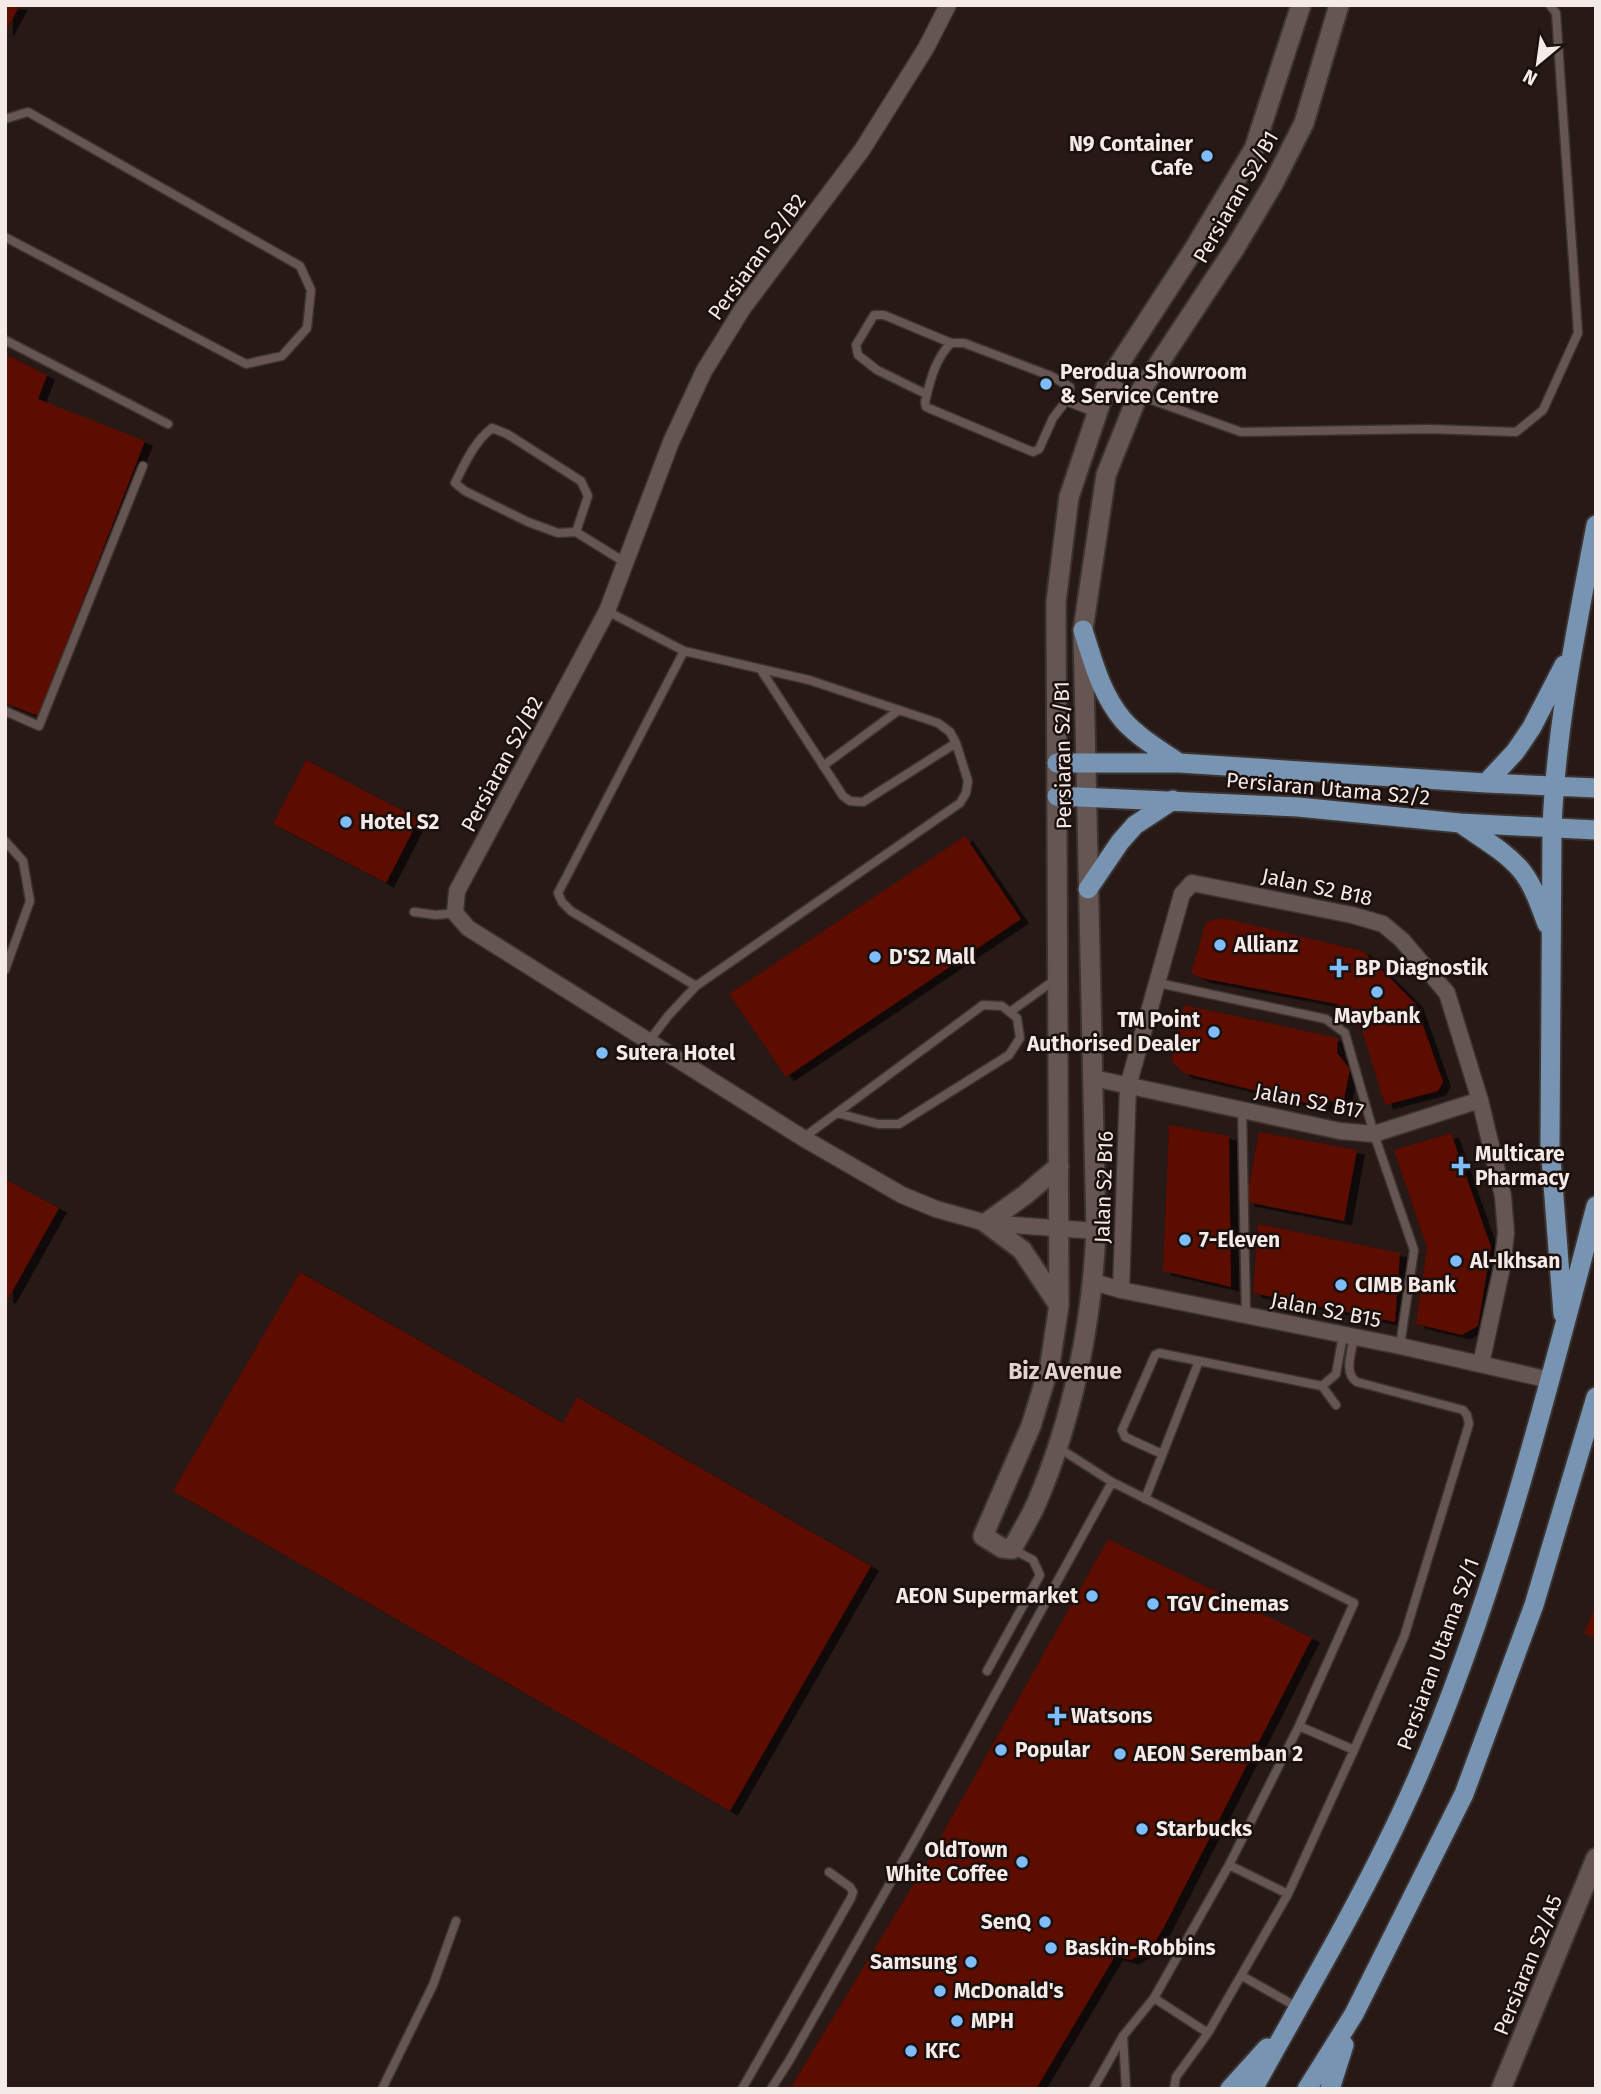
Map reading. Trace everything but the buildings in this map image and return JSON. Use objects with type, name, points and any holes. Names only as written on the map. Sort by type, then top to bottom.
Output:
[{"type":"main road","points":[[1564,1329],[1550,1145],[1553,786],[1572,650],[1596,525]]},
{"type":"main road","points":[[1083,630],[1102,687],[1124,722],[1179,763]]},
{"type":"main road","points":[[1486,783],[1515,752],[1532,727],[1572,650]]},
{"type":"main road","name":"Persiaran Utama S2/2","points":[[1057,763],[1179,763],[1596,788]]},
{"type":"main road","name":"Persiaran Utama S2/2","points":[[1057,796],[1298,807],[1461,823],[1596,830]]},
{"type":"main road","points":[[1088,889],[1135,825],[1173,800]]},
{"type":"main road","points":[[1461,823],[1521,870],[1535,892],[1551,935]]},
{"type":"main road","name":"Persiaran Utama S2/1","points":[[1253,2089],[1348,1919],[1418,1776],[1483,1600],[1550,1380],[1596,1206]]},
{"type":"main road","points":[[1307,2089],[1354,2014],[1464,1794],[1534,1605],[1596,1397]]},
{"type":"main road","points":[[1330,2089],[1354,2014]]},
{"type":"main road","points":[[1230,2089],[1288,2025]]},
{"type":"street","name":"Persiaran S2/B2","points":[[455,913],[457,891],[607,611],[671,442],[704,370],[743,308],[862,150],[926,48],[947,5]]},
{"type":"street","name":"Persiaran S2/B1","points":[[1301,5],[1254,149],[1194,249],[1108,381],[1069,497],[1056,602],[1059,1305],[1050,1364],[1031,1426],[982,1536],[1002,1548],[1012,1549],[1037,1503],[1058,1447],[1075,1381],[1094,1282],[1096,1231],[1083,630],[1106,475],[1138,395],[1235,248],[1273,184],[1304,123],[1339,5]]},
{"type":"street","name":"Jalan S2 B18","points":[[1128,1086],[1182,894],[1192,883],[1352,915],[1383,924],[1402,940],[1447,993],[1480,1100],[1503,1196],[1506,1233],[1502,1267],[1481,1364]]},
{"type":"street","points":[[455,913],[468,928],[803,1138],[902,1195],[936,1209],[986,1223],[1096,1231]]},
{"type":"street","name":"Jalan S2 B17","points":[[1093,1078],[1340,1132],[1374,1134],[1480,1100]]},
{"type":"street","name":"Jalan S2 B16","points":[[1121,1290],[1128,1086]]},
{"type":"street","points":[[986,1223],[1026,1195],[1059,1166]]},
{"type":"street","points":[[986,1223],[1022,1250],[1036,1267],[1059,1305]]},
{"type":"street","name":"Jalan S2 B15","points":[[1094,1282],[1121,1290],[1400,1346],[1550,1380]]},
{"type":"street","name":"Persiaran S2/A5","points":[[1501,2089],[1590,1889],[1596,1858]]},
{"type":"lane","points":[[1108,381],[1138,395],[1241,432],[1429,429],[1516,432],[1543,410],[1578,333],[1556,13],[1550,5]]},
{"type":"lane","points":[[5,119],[28,112],[300,266],[311,290],[307,328],[282,356],[246,364],[5,237]]},
{"type":"lane","points":[[926,394],[877,370],[858,355],[856,345],[874,315],[884,315],[951,343],[964,343],[1058,380],[1069,387],[1066,401],[1053,418],[1039,450],[1033,452],[930,410],[925,402],[926,394],[942,351],[951,343]]},
{"type":"lane","points":[[5,340],[168,424]]},
{"type":"lane","points":[[1066,401],[1096,413]]},
{"type":"lane","points":[[576,532],[588,496],[582,481],[507,434],[492,428],[485,433],[470,453],[455,483],[465,491],[528,522],[558,533],[576,532],[626,564]]},
{"type":"lane","points":[[5,711],[39,726],[144,466]]},
{"type":"lane","points":[[607,611],[684,651],[809,680],[938,723],[950,732],[956,743],[968,781],[966,793],[960,803],[696,986],[649,1041]]},
{"type":"lane","points":[[684,651],[558,893],[571,911],[696,986]]},
{"type":"lane","points":[[761,670],[843,796],[850,802],[863,802],[956,743]]},
{"type":"lane","points":[[823,766],[898,710]]},
{"type":"lane","points":[[5,841],[23,861],[30,901],[5,970]]},
{"type":"lane","points":[[414,912],[436,915],[455,913]]},
{"type":"lane","points":[[1010,1012],[1058,978]]},
{"type":"lane","points":[[1158,983],[1326,1019],[1345,1033],[1374,1134],[1414,1250],[1400,1346]]},
{"type":"lane","points":[[803,1138],[837,1112],[983,1005],[1002,1006],[1017,1018],[1020,1038],[1009,1055],[899,1124],[877,1124],[837,1112]]},
{"type":"lane","points":[[1242,1110],[1246,1315]]},
{"type":"lane","points":[[1322,1386],[1336,1374],[1348,1336]]},
{"type":"lane","points":[[1174,2089],[1176,2077],[1208,2033],[1288,1894],[1354,1750],[1404,1637],[1469,1424],[1463,1410],[1352,1379],[1349,1372],[1348,1336]]},
{"type":"lane","points":[[1162,1454],[1125,1437],[1122,1430],[1155,1355],[1159,1353],[1322,1386],[1336,1405]]},
{"type":"lane","points":[[1145,1499],[1199,1361]]},
{"type":"lane","points":[[1058,1447],[1112,1482],[1354,1603],[1299,1726],[1229,1865],[1154,1998],[1123,2036],[1093,2089]]},
{"type":"lane","points":[[771,2089],[917,1836],[1112,1482]]},
{"type":"lane","points":[[987,1671],[1040,1574],[1033,1560],[1012,1549]]},
{"type":"lane","points":[[1299,1726],[1354,1750]]},
{"type":"lane","points":[[1229,1865],[1288,1894]]},
{"type":"lane","points":[[742,2089],[851,1898],[853,1892],[850,1887],[829,1872]]},
{"type":"lane","points":[[382,2089],[433,1984],[456,1921]]},
{"type":"lane","points":[[1242,1976],[1299,2008]]},
{"type":"lane","points":[[1154,1998],[1208,2033]]},
{"type":"lane","points":[[1123,2036],[1126,2089]]},
{"type":"place","name":"N9 Container Cafe","points":[[1207,156]]},
{"type":"place","name":"Perodua Showroom & Service Centre","points":[[1046,384]]},
{"type":"place","name":"Hotel S2","points":[[346,822]]},
{"type":"place","name":"Allianz","points":[[1220,945]]},
{"type":"place","name":"D'S2 Mall","points":[[875,957]]},
{"type":"place","name":"BP Diagnostik","points":[[1339,968]]},
{"type":"place","name":"Maybank","points":[[1377,992]]},
{"type":"place","name":"TM Point Authorised Dealer","points":[[1214,1032]]},
{"type":"place","name":"Sutera Hotel","points":[[602,1053]]},
{"type":"place","name":"Multicare Pharmacy","points":[[1461,1166]]},
{"type":"place","name":"7-Eleven","points":[[1185,1240]]},
{"type":"place","name":"Al-Ikhsan","points":[[1456,1261]]},
{"type":"place","name":"CIMB Bank","points":[[1341,1285]]},
{"type":"place","name":"AEON Supermarket","points":[[1092,1596]]},
{"type":"place","name":"TGV Cinemas","points":[[1153,1604]]},
{"type":"place","name":"Watsons","points":[[1057,1716]]},
{"type":"place","name":"Popular","points":[[1001,1750]]},
{"type":"place","name":"AEON Seremban 2","points":[[1120,1754]]},
{"type":"place","name":"Starbucks","points":[[1142,1829]]},
{"type":"place","name":"OldTown White Coffee","points":[[1022,1862]]},
{"type":"place","name":"SenQ","points":[[1045,1922]]},
{"type":"place","name":"Baskin-Robbins","points":[[1051,1948]]},
{"type":"place","name":"Samsung","points":[[971,1962]]},
{"type":"place","name":"McDonald's","points":[[940,1991]]},
{"type":"place","name":"MPH","points":[[957,2021]]},
{"type":"place","name":"KFC","points":[[911,2051]]},
{"type":"district","name":"Biz Avenue","points":[[1065,1371]]}]
